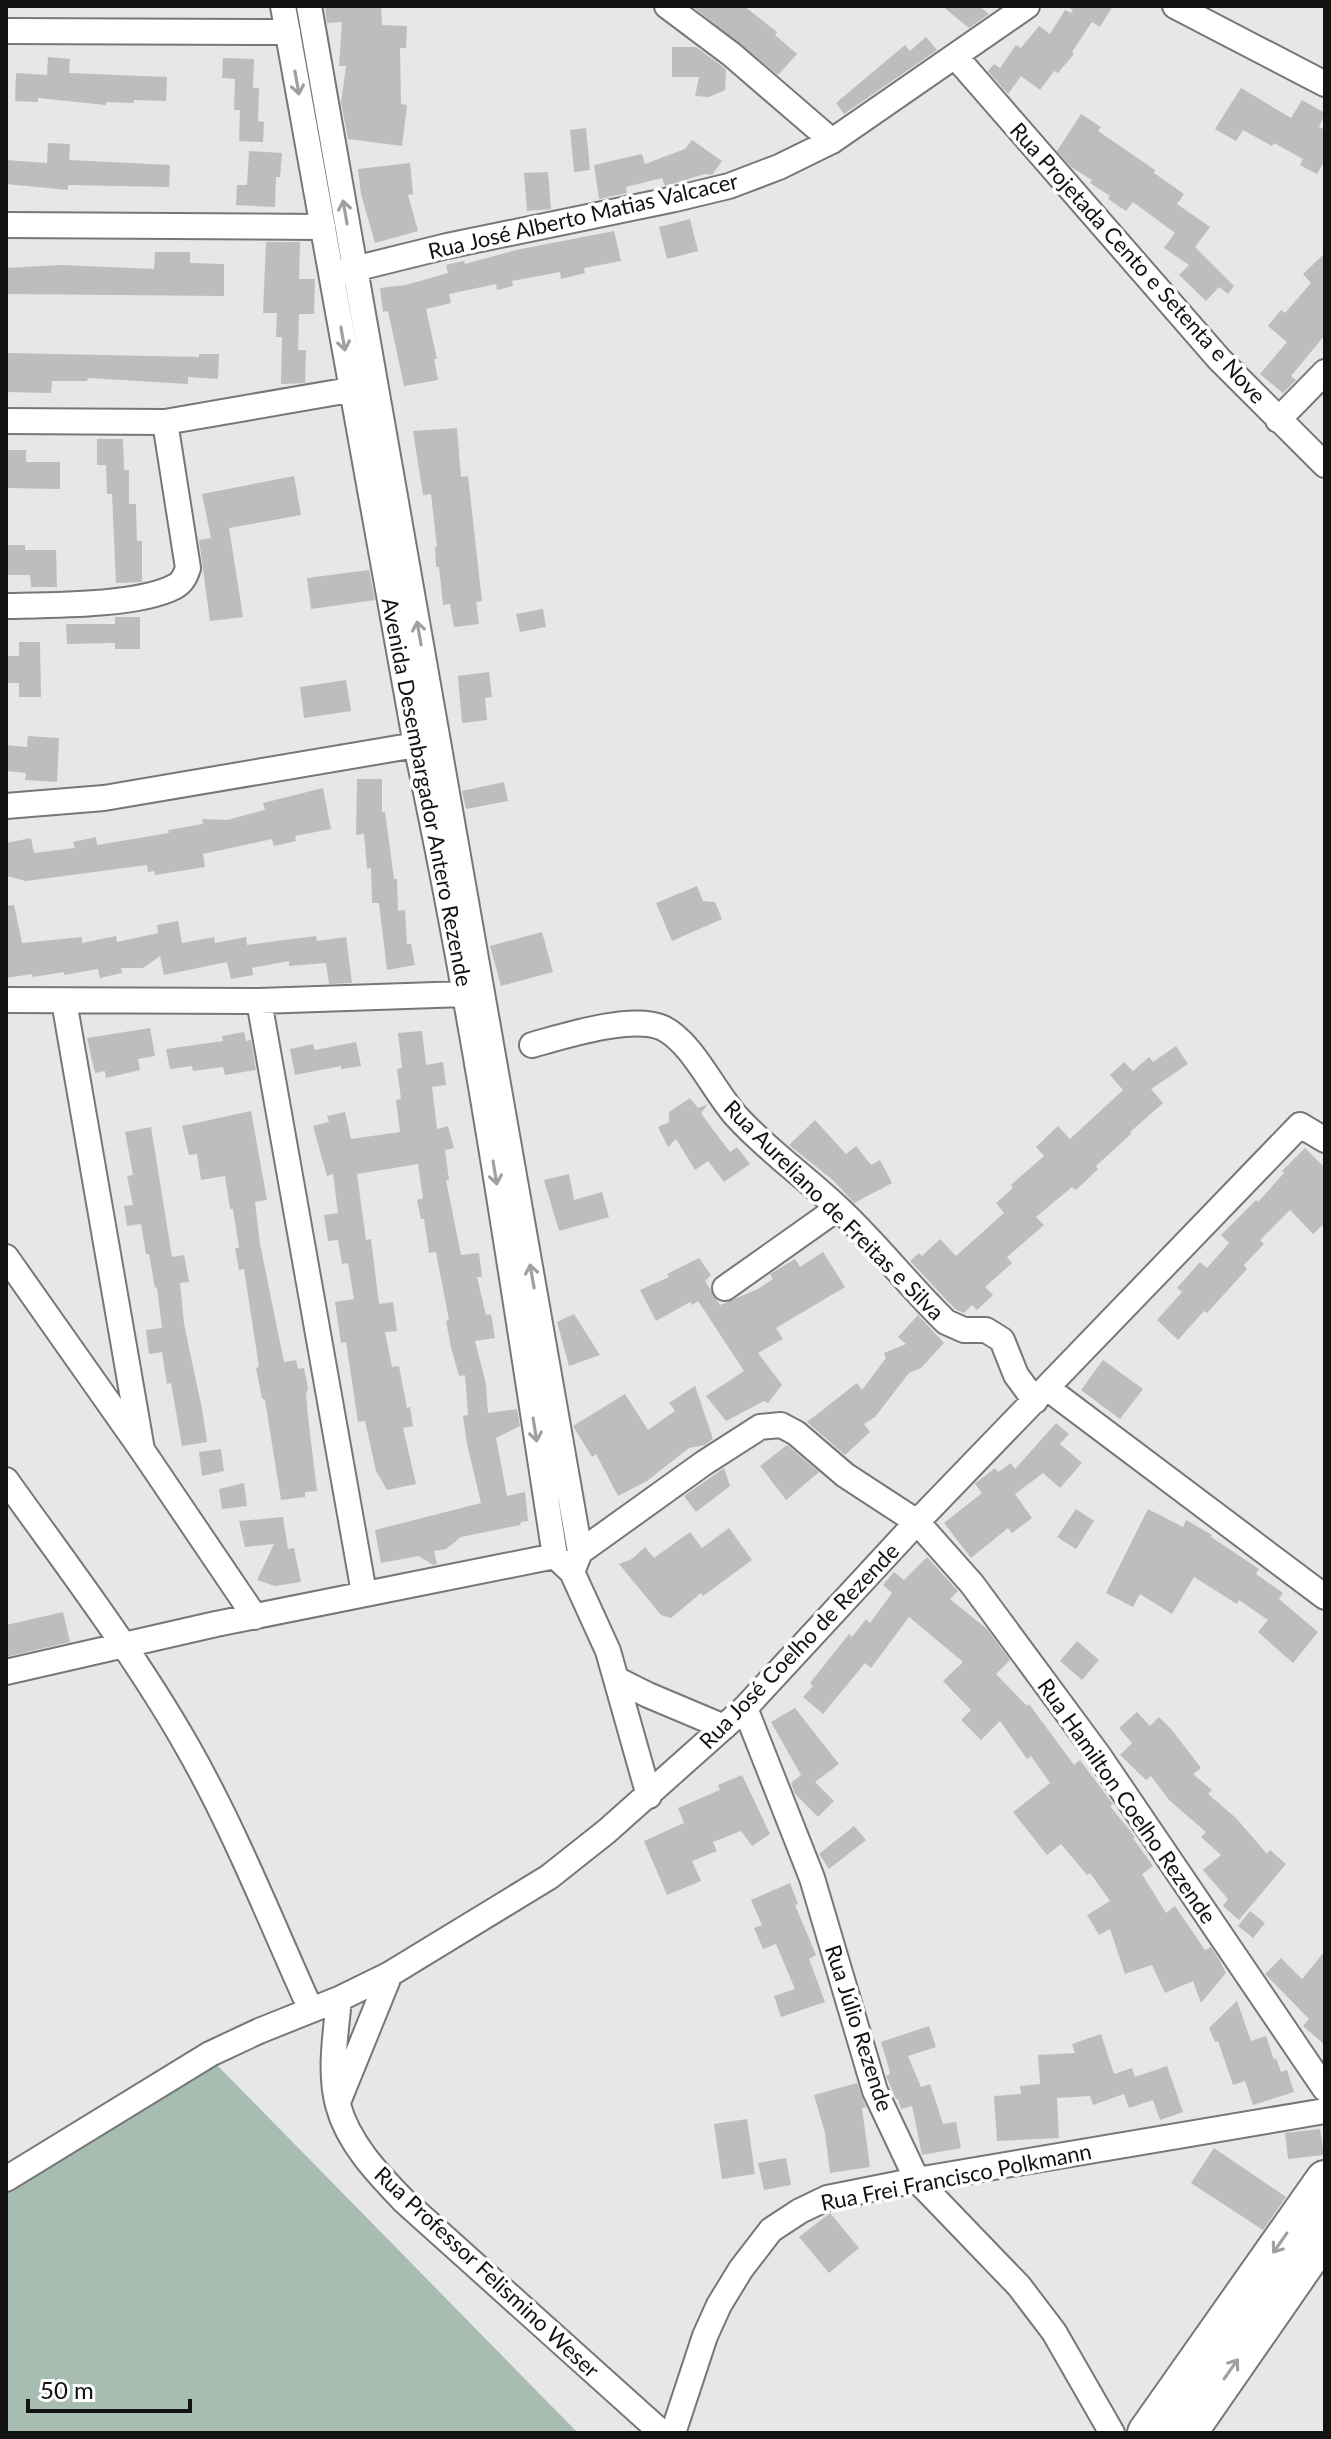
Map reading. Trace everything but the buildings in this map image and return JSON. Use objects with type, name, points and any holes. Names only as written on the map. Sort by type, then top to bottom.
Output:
[{"type":"main road","points":[[1147,2433],[1325,2180]]},
{"type":"main road","points":[[1187,2433],[1325,2234]]},
{"type":"street","name":"Avenida Desembargador Antero Rezende","points":[[283,6],[323,227],[343,272],[377,385],[416,745],[451,866]]},
{"type":"street","name":"Avenida Desembargador Antero Rezende","points":[[309,6],[343,272],[353,390],[402,602],[451,866],[569,1560],[618,1680],[649,1796]]},
{"type":"street","points":[[667,6],[731,54],[832,141]]},
{"type":"street","name":"Rua José Alberto Matias Valcacer","points":[[343,272],[462,243],[729,186],[779,167],[832,141],[1027,6]]},
{"type":"street","points":[[1175,6],[1325,84]]},
{"type":"street","points":[[6,31],[288,32]]},
{"type":"street","name":"Rua Projetada Cento e Setenta e Nove","points":[[955,56],[1219,359],[1325,465]]},
{"type":"street","points":[[6,225],[323,227]]},
{"type":"street","points":[[1278,420],[1325,372]]},
{"type":"street","points":[[6,421],[165,422],[377,385]]},
{"type":"street","points":[[6,606],[68,604],[148,595],[175,587],[185,578],[188,568],[165,422]]},
{"type":"street","points":[[6,806],[119,796],[416,745]]},
{"type":"street","name":"Avenida Desembargador Antero Rezende","points":[[464,941],[465,994],[531,1333]]},
{"type":"street","points":[[6,1000],[259,1001],[465,994]]},
{"type":"street","points":[[64,1001],[142,1450]]},
{"type":"street","points":[[259,1001],[364,1593]]},
{"type":"street","name":"Rua Aureliano de Freitas e Silva","points":[[532,1045],[615,1026],[648,1024],[663,1028],[686,1048],[751,1132],[838,1208],[946,1322],[964,1330],[986,1330],[1002,1340],[1016,1375],[1325,1597]]},
{"type":"street","name":"Rua José Coelho de Rezende","points":[[6,2179],[210,2054],[390,1974],[549,1877],[649,1796],[745,1708],[917,1522],[1300,1125],[1325,1140]]},
{"type":"street","points":[[725,1288],[838,1208]]},
{"type":"street","points":[[6,1257],[255,1617]]},
{"type":"street","name":"Rua Hamilton Coelho Rezende","points":[[569,1560],[704,1463],[769,1424],[781,1425],[796,1433],[845,1475],[917,1522],[972,1584],[1081,1730],[1325,2089]]},
{"type":"street","points":[[6,1480],[122,1644],[188,1747],[311,2010]]},
{"type":"street","points":[[6,1672],[364,1593],[569,1560]]},
{"type":"street","points":[[618,1680],[724,1727]]},
{"type":"street","name":"Rua Júlio Rezende","points":[[745,1708],[812,1878],[875,2091],[917,2180],[1019,2286],[1054,2332],[1112,2433]]},
{"type":"street","points":[[337,2104],[390,1974]]},
{"type":"street","name":"Rua Professor Felismino Weser","points":[[339,1999],[334,2070],[337,2104],[349,2131],[378,2175],[662,2433]]},
{"type":"street","name":"Rua Frei Francisco Polkmann","points":[[673,2433],[691,2373],[719,2305],[741,2269],[771,2230],[800,2211],[827,2198],[917,2180],[1325,2111]]},
{"type":"green space","points":[[212,2060],[578,2433],[6,2433],[6,2187]]}]
